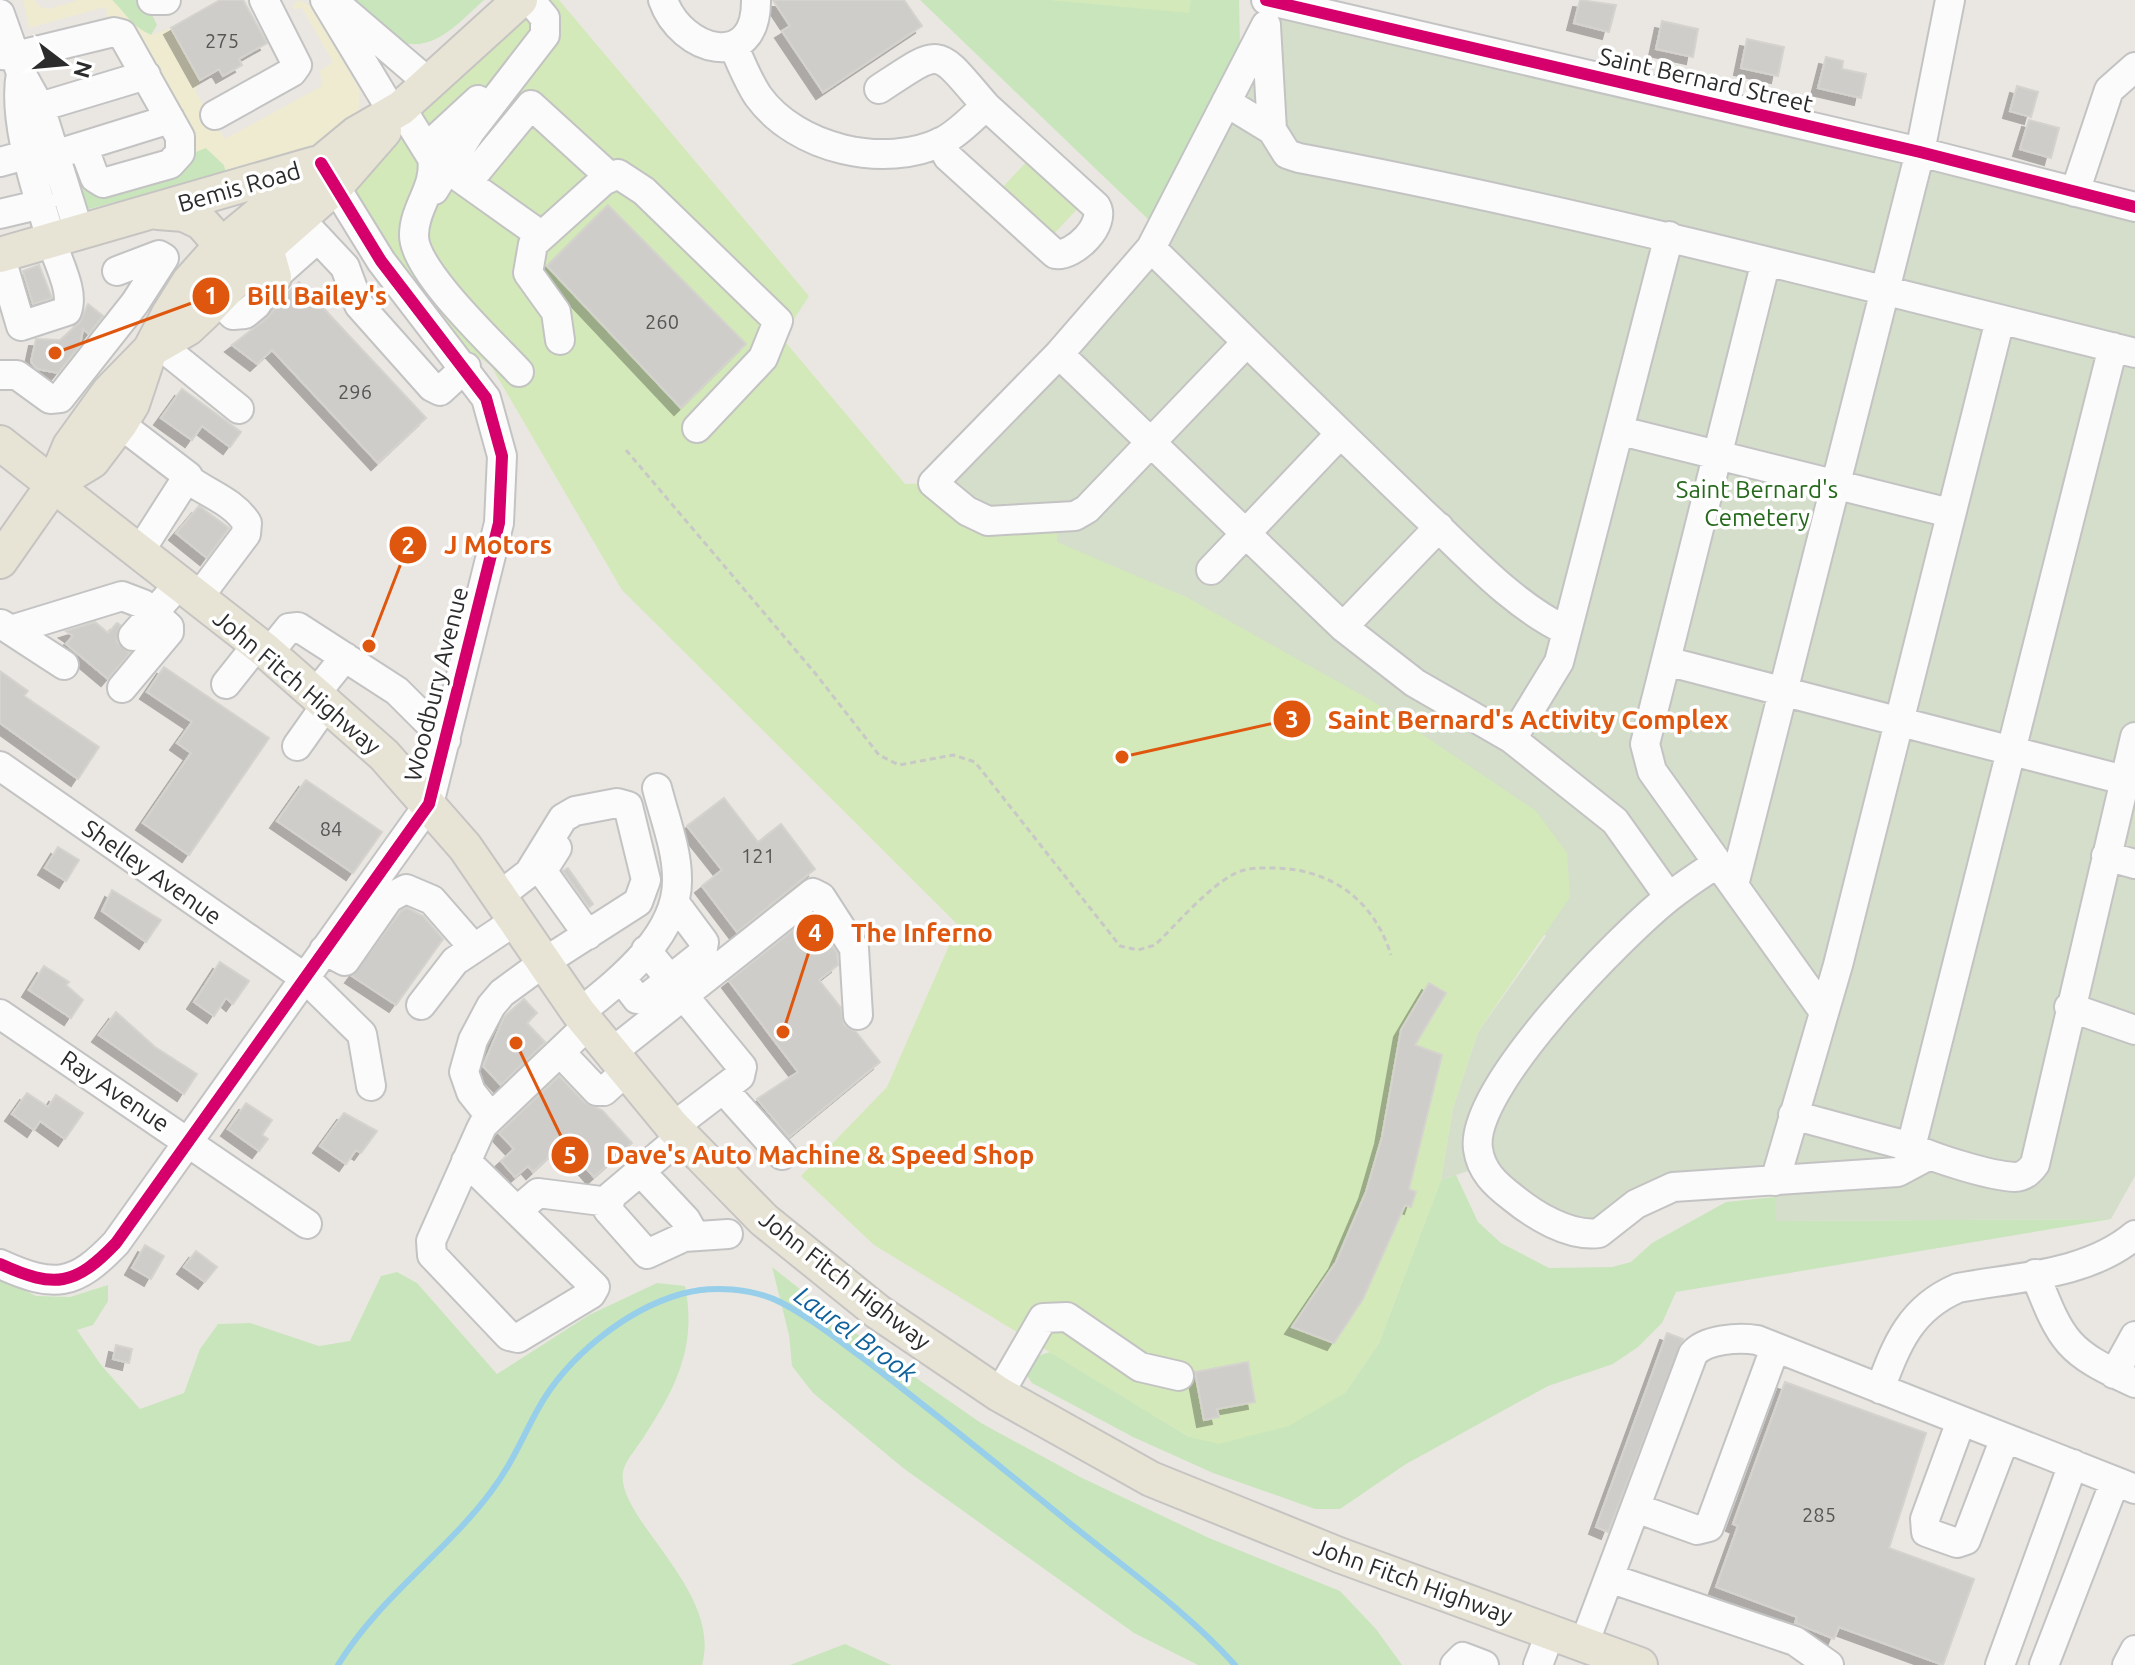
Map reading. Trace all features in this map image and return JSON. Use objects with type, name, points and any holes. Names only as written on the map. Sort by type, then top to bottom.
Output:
[{"type":"main road","points":[[161,339],[217,299],[250,253],[328,175],[520,0]]},
{"type":"main road","points":[[4,547],[54,484],[70,446],[115,408],[161,339],[189,282],[309,228],[328,175]]},
{"type":"main road","name":"Bemis Road","points":[[0,255],[172,206],[328,175]]},
{"type":"main road","name":"Bemis Road","points":[[172,206],[250,253]]},
{"type":"main road","name":"John Fitch Highway","points":[[0,420],[54,484]]},
{"type":"main road","name":"John Fitch Highway","points":[[0,443],[263,649],[384,755],[429,804],[507,908],[584,1019],[678,1132],[764,1220],[878,1312],[999,1394],[1151,1479],[1339,1555],[1640,1665]]},
{"type":"street","points":[[152,0],[166,0]]},
{"type":"street","points":[[325,0],[396,112],[443,164],[542,236]]},
{"type":"street","points":[[332,0],[429,83]]},
{"type":"street","points":[[519,372],[421,261],[413,239],[417,218],[434,175],[545,35],[548,24],[530,0]]},
{"type":"street","points":[[663,0],[673,19],[693,38],[714,48],[734,47],[751,25],[756,0]]},
{"type":"street","points":[[1726,874],[1784,691],[1920,152],[1950,0]]},
{"type":"street","points":[[215,115],[292,72],[297,65],[269,2]]},
{"type":"street","points":[[1247,342],[1087,509],[1075,516],[988,521],[967,511],[933,483],[1059,354],[1151,248],[1226,102],[1266,8]]},
{"type":"street","points":[[1266,8],[1272,130]]},
{"type":"street","name":"Saint Bernard Street","points":[[1266,8],[1920,152],[2135,207]]},
{"type":"street","points":[[0,14],[19,105],[78,233],[69,307],[63,314],[10,330],[0,255]]},
{"type":"street","points":[[12,62],[119,32],[170,119],[182,146],[179,157],[170,164],[103,183],[95,178],[83,146]]},
{"type":"street","points":[[734,47],[759,97],[799,132],[854,151],[889,153],[940,142],[986,106]]},
{"type":"street","points":[[879,89],[927,58],[940,58],[952,66],[986,106],[1100,211],[1097,224],[1073,250],[1061,255],[1050,251],[948,157],[940,142]]},
{"type":"street","points":[[2075,192],[2109,90],[2135,67]]},
{"type":"street","points":[[19,105],[146,75]]},
{"type":"street","points":[[1226,102],[1272,130],[1287,154],[1299,158],[1431,183],[1669,236],[2124,350],[2012,749],[1920,1152],[1898,1172],[1673,1187],[1655,1193],[1599,1233],[1591,1234],[1548,1220],[1521,1204],[1491,1180],[1483,1166],[1477,1148],[1479,1128],[1487,1107],[1504,1079],[1604,957],[1669,897],[1726,874]]},
{"type":"street","points":[[443,164],[531,105],[610,177]]},
{"type":"street","points":[[0,162],[83,146],[170,119]]},
{"type":"street","points":[[42,154],[42,204]]},
{"type":"street","name":"Woodbury Avenue","points":[[0,1264],[33,1279],[68,1281],[99,1260],[190,1141],[324,950],[380,891],[429,804],[499,523],[504,476],[491,409],[466,367],[381,261],[328,175]]},
{"type":"street","points":[[560,340],[556,312],[528,273],[530,252],[542,236],[610,177],[625,177],[644,191],[778,321],[763,358],[697,428]]},
{"type":"street","points":[[0,214],[42,204]]},
{"type":"street","points":[[42,204],[117,271],[161,339],[239,409]]},
{"type":"street","points":[[309,228],[345,267],[359,305],[432,387],[440,391],[466,367]]},
{"type":"street","points":[[1512,739],[1552,677],[1567,631],[1669,236]]},
{"type":"street","points":[[1151,248],[1439,527],[1511,593],[1548,622],[1567,631]]},
{"type":"street","points":[[0,375],[17,375],[54,400],[60,398],[135,303],[164,258],[159,255],[117,271]]},
{"type":"street","points":[[1766,261],[1645,744],[1646,758],[1822,1009]]},
{"type":"street","points":[[1775,1181],[1822,1009],[1838,965],[2000,320]]},
{"type":"street","points":[[1059,354],[1343,627],[1415,683],[1512,739],[1615,821],[1669,897]]},
{"type":"street","points":[[80,372],[187,473],[188,479],[208,495],[222,499],[247,523],[246,534],[153,613],[133,636]]},
{"type":"street","points":[[1621,431],[1950,513]]},
{"type":"street","points":[[1211,570],[1340,434]]},
{"type":"street","points":[[140,551],[188,479]]},
{"type":"street","points":[[1343,627],[1439,527]]},
{"type":"street","points":[[5,627],[126,597],[153,613],[169,632],[122,688]]},
{"type":"street","points":[[5,627],[64,665]]},
{"type":"street","points":[[226,684],[263,649],[293,627],[397,691],[446,740]]},
{"type":"street","points":[[297,746],[345,657]]},
{"type":"street","points":[[1666,661],[2124,780]]},
{"type":"street","points":[[1793,1115],[2015,1177],[2030,1171],[2035,1164],[2069,1007],[2135,737]]},
{"type":"street","name":"Shelley Avenue","points":[[0,766],[305,978],[362,1034],[371,1086]]},
{"type":"street","points":[[466,1161],[595,1287],[591,1294],[514,1339],[430,1251],[431,1241],[466,1161],[490,1116],[560,1052],[584,1019],[646,950],[675,903],[677,872],[657,788]]},
{"type":"street","points":[[421,1005],[447,969],[473,947],[507,908],[563,818],[575,811],[625,805],[630,810],[646,880],[641,898],[626,911],[543,963],[496,999],[469,1051],[464,1072],[468,1086],[490,1116]]},
{"type":"street","points":[[583,938],[544,872],[556,848],[578,829],[612,819],[626,830],[637,890],[634,902],[626,911]]},
{"type":"street","points":[[2106,856],[2135,864]]},
{"type":"street","points":[[530,870],[583,938]]},
{"type":"street","points":[[380,891],[406,889],[422,893],[432,900],[473,947]]},
{"type":"street","points":[[621,978],[640,1001],[677,986],[813,893],[821,897],[854,948],[858,1015]]},
{"type":"street","points":[[560,1052],[597,1091],[604,1091],[618,1063],[705,948],[675,903]]},
{"type":"street","points":[[646,950],[742,1067],[740,1076],[678,1132],[609,1202],[608,1210],[647,1254],[695,1236],[728,1234]]},
{"type":"street","points":[[2069,1007],[2135,1030]]},
{"type":"street","name":"Ray Avenue","points":[[0,1014],[190,1141],[307,1224]]},
{"type":"street","points":[[723,1089],[782,1155]]},
{"type":"street","points":[[640,1171],[686,1220],[695,1236]]},
{"type":"street","points":[[518,1210],[538,1193],[609,1202]]},
{"type":"street","points":[[1880,1389],[1899,1338],[1926,1306],[1958,1288],[2097,1259],[2135,1235]]},
{"type":"street","points":[[2035,1274],[2062,1336],[2088,1361],[2125,1379],[2135,1336]]},
{"type":"street","points":[[999,1394],[1043,1318],[1054,1315],[1067,1317],[1140,1367],[1179,1376]]},
{"type":"street","points":[[1584,1644],[1699,1347],[1746,1338],[2125,1485],[2044,1665]]},
{"type":"street","points":[[1636,1508],[1697,1530],[1709,1527],[1775,1348]]},
{"type":"street","points":[[1961,1421],[1925,1519],[1926,1532],[1957,1543],[1966,1540],[2005,1438]]},
{"type":"street","points":[[2000,1665],[2073,1464]]},
{"type":"street","points":[[1609,1578],[1795,1641],[1829,1665]]},
{"type":"street","points":[[1538,1665],[1551,1631]]},
{"type":"street","points":[[2127,1665],[2135,1650]]},
{"type":"path","points":[[626,450],[805,661],[879,755],[899,765],[953,755],[975,762],[1120,946],[1138,950],[1155,945],[1237,872],[1287,868],[1313,873],[1351,892],[1376,919],[1391,955]]},
{"type":"green space","points":[[112,0],[145,0],[157,25],[151,35],[130,24]]},
{"type":"green space","points":[[355,0],[484,0],[444,35],[421,44],[408,44],[391,38]]},
{"type":"green space","points":[[520,0],[559,0],[809,296],[782,338],[905,484],[933,483],[967,511],[1057,516],[1057,542],[1188,598],[1374,702],[1536,811],[1567,853],[1570,897],[1478,1032],[1453,1108],[1441,1180],[1379,1343],[1345,1393],[1289,1426],[1219,1444],[1189,1437],[874,1245],[801,1176],[887,1087],[958,925],[622,590],[491,366],[426,318],[342,200],[356,134]]},
{"type":"green space","points":[[920,0],[1239,0],[1240,48],[1152,223]]},
{"type":"green space","points":[[1048,0],[1191,0],[1189,13]]},
{"type":"green space","name":"Saint Bernard's Cemetery","points":[[1266,1],[2135,207],[2135,1176],[2111,1219],[1775,1221],[1775,1182],[1689,1184],[1591,1234],[1483,1166],[1441,1180],[1453,1108],[1478,1032],[1546,936],[1188,598],[1005,522],[933,483],[1151,248],[1266,25]]},
{"type":"green space","points":[[191,148],[206,148],[224,165],[226,173],[85,210],[66,164],[75,160],[85,174]]},
{"type":"green space","points":[[1030,158],[1081,205],[1051,237],[1001,189]]},
{"type":"green space","points":[[1456,1175],[1478,1222],[1501,1243],[1549,1268],[1612,1267],[1631,1262],[1652,1243],[1726,1202],[1775,1197],[1776,1221],[2111,1219],[1676,1292],[1662,1323],[1638,1347],[1613,1364],[1548,1386],[1406,1464],[1340,1509],[1315,1509],[1213,1473],[1133,1437],[1032,1383],[1023,1370],[1029,1359],[1050,1352],[1189,1437],[1345,1393],[1379,1343],[1441,1180]]},
{"type":"green space","points":[[772,1267],[886,1357],[981,1423],[1080,1477],[1209,1538],[1340,1591],[1376,1629],[1402,1665],[1198,1665],[1134,1633],[903,1468],[813,1393],[792,1366],[789,1335]]},
{"type":"green space","points":[[397,1272],[417,1283],[497,1374],[589,1315],[657,1283],[685,1286],[688,1327],[682,1364],[666,1399],[623,1472],[625,1490],[635,1511],[684,1583],[697,1610],[704,1637],[702,1665],[0,1665],[0,1278],[36,1296],[70,1297],[108,1285],[108,1301],[93,1325],[77,1330],[101,1365],[140,1409],[184,1393],[200,1349],[218,1324],[250,1323],[319,1346],[350,1341],[381,1276]]},
{"type":"green space","points":[[845,1644],[891,1665],[790,1665]]},
{"type":"sand","points":[[23,0],[34,0],[40,7],[48,9],[79,0],[112,0],[134,23],[151,35],[171,28],[200,80],[195,91],[225,139],[322,86],[320,71],[333,62],[302,8],[291,9],[298,0],[311,6],[359,89],[359,109],[316,149],[226,172],[224,165],[206,148],[196,152],[109,24],[105,7],[29,28]]},
{"type":"building","points":[[220,0],[243,0],[267,43],[239,59],[242,65],[223,76],[219,69],[200,80],[171,28]]},
{"type":"building","points":[[773,0],[904,0],[922,26],[823,92],[782,31],[790,26]]},
{"type":"building","points":[[1580,0],[1616,5],[1609,32],[1574,23]]},
{"type":"building","points":[[1662,21],[1698,29],[1693,57],[1656,49]]},
{"type":"building","points":[[1747,39],[1784,47],[1778,76],[1741,68]]},
{"type":"building","points":[[1826,57],[1843,61],[1842,69],[1866,74],[1861,98],[1818,88]]},
{"type":"building","points":[[2017,86],[2038,92],[2031,117],[2010,111]]},
{"type":"building","points":[[2029,120],[2059,128],[2051,158],[2020,149]]},
{"type":"building","points":[[608,205],[746,344],[681,408],[547,266]]},
{"type":"building","points":[[39,265],[52,298],[33,304],[23,271]]},
{"type":"building","points":[[299,282],[426,418],[378,463],[272,350],[257,364],[232,345],[267,318]]},
{"type":"building","points":[[88,304],[103,316],[89,334],[83,329],[80,345],[58,373],[37,369],[31,362],[36,339],[60,340],[80,322]]},
{"type":"building","points":[[182,389],[241,432],[230,447],[202,426],[192,440],[161,418]]},
{"type":"building","points":[[199,506],[229,528],[207,558],[176,533]]},
{"type":"building","points":[[95,622],[108,633],[117,623],[120,625],[117,642],[130,653],[108,679],[66,644],[73,636],[66,631]]},
{"type":"building","points":[[164,667],[269,738],[189,855],[143,823],[191,753],[177,743],[192,722],[147,692]]},
{"type":"building","points":[[0,671],[28,691],[24,696],[99,747],[78,779],[0,723]]},
{"type":"building","points":[[306,780],[382,832],[353,873],[277,821]]},
{"type":"building","points":[[724,798],[758,842],[781,824],[815,869],[737,932],[702,886],[722,870],[687,826]]},
{"type":"building","points":[[58,847],[79,860],[66,881],[45,868]]},
{"type":"building","points":[[568,868],[593,904],[589,907],[563,871]]},
{"type":"building","points":[[112,890],[161,920],[146,942],[102,911]]},
{"type":"building","points":[[407,908],[423,916],[443,939],[396,1005],[352,976],[401,911]]},
{"type":"building","points":[[812,915],[837,953],[838,965],[819,980],[841,1008],[844,1025],[856,1032],[880,1062],[789,1137],[757,1099],[798,1072],[729,981]]},
{"type":"building","points":[[220,962],[249,981],[233,1004],[226,998],[214,1016],[194,1002]]},
{"type":"building","points":[[44,966],[69,982],[66,985],[83,1000],[71,1018],[29,990]]},
{"type":"building","points":[[1429,983],[1446,993],[1415,1045],[1442,1055],[1409,1189],[1416,1192],[1411,1207],[1405,1205],[1363,1299],[1334,1343],[1292,1327],[1336,1262],[1366,1192],[1382,1137],[1401,1030]]},
{"type":"building","points":[[524,999],[537,1013],[527,1023],[545,1042],[501,1085],[483,1066],[504,1017]]},
{"type":"building","points":[[116,1012],[155,1047],[197,1074],[184,1094],[99,1035]]},
{"type":"building","points":[[559,1076],[585,1103],[602,1110],[632,1143],[594,1177],[564,1143],[533,1172],[528,1166],[515,1177],[501,1161],[514,1149],[499,1133]]},
{"type":"building","points":[[27,1093],[48,1107],[56,1095],[83,1113],[65,1139],[40,1121],[34,1130],[12,1114]]},
{"type":"building","points":[[246,1103],[272,1120],[262,1135],[268,1139],[259,1151],[228,1129]]},
{"type":"building","points":[[344,1113],[377,1131],[361,1153],[356,1150],[346,1164],[320,1146]]},
{"type":"building","points":[[145,1245],[164,1256],[151,1279],[132,1268]]},
{"type":"building","points":[[196,1251],[217,1267],[205,1282],[184,1267]]},
{"type":"building","points":[[1667,1333],[1683,1339],[1608,1532],[1596,1527]]},
{"type":"building","points":[[116,1345],[132,1349],[129,1363],[113,1359]]},
{"type":"building","points":[[1248,1362],[1255,1402],[1217,1409],[1219,1417],[1204,1420],[1195,1372]]},
{"type":"building","points":[[1785,1382],[1926,1433],[1889,1548],[1974,1579],[1943,1665],[1839,1627],[1834,1639],[1795,1623],[1797,1617],[1716,1587],[1738,1526],[1733,1524]]},
{"type":"waterway","name":"Laurel Brook","points":[[338,1665],[372,1619],[490,1493],[550,1390],[581,1354],[619,1324],[660,1301],[693,1291],[719,1289],[745,1291],[771,1298],[833,1336],[1151,1587],[1235,1665]]},
{"type":"cycle path","points":[[1266,0],[1920,152],[2135,207]]},
{"type":"cycle path","points":[[0,1264],[36,1277],[63,1279],[88,1268],[116,1243],[429,804],[499,523],[502,456],[486,398],[381,261],[321,163]]},
{"type":"place","name":"Bill Bailey's","points":[[55,353]]},
{"type":"place","name":"J Motors","points":[[369,646]]},
{"type":"place","name":"Saint Bernard's Activity Complex","points":[[1122,757]]},
{"type":"place","name":"The Inferno","points":[[783,1032]]},
{"type":"place","name":"Dave's Auto Machine & Speed Shop","points":[[516,1043]]}]
